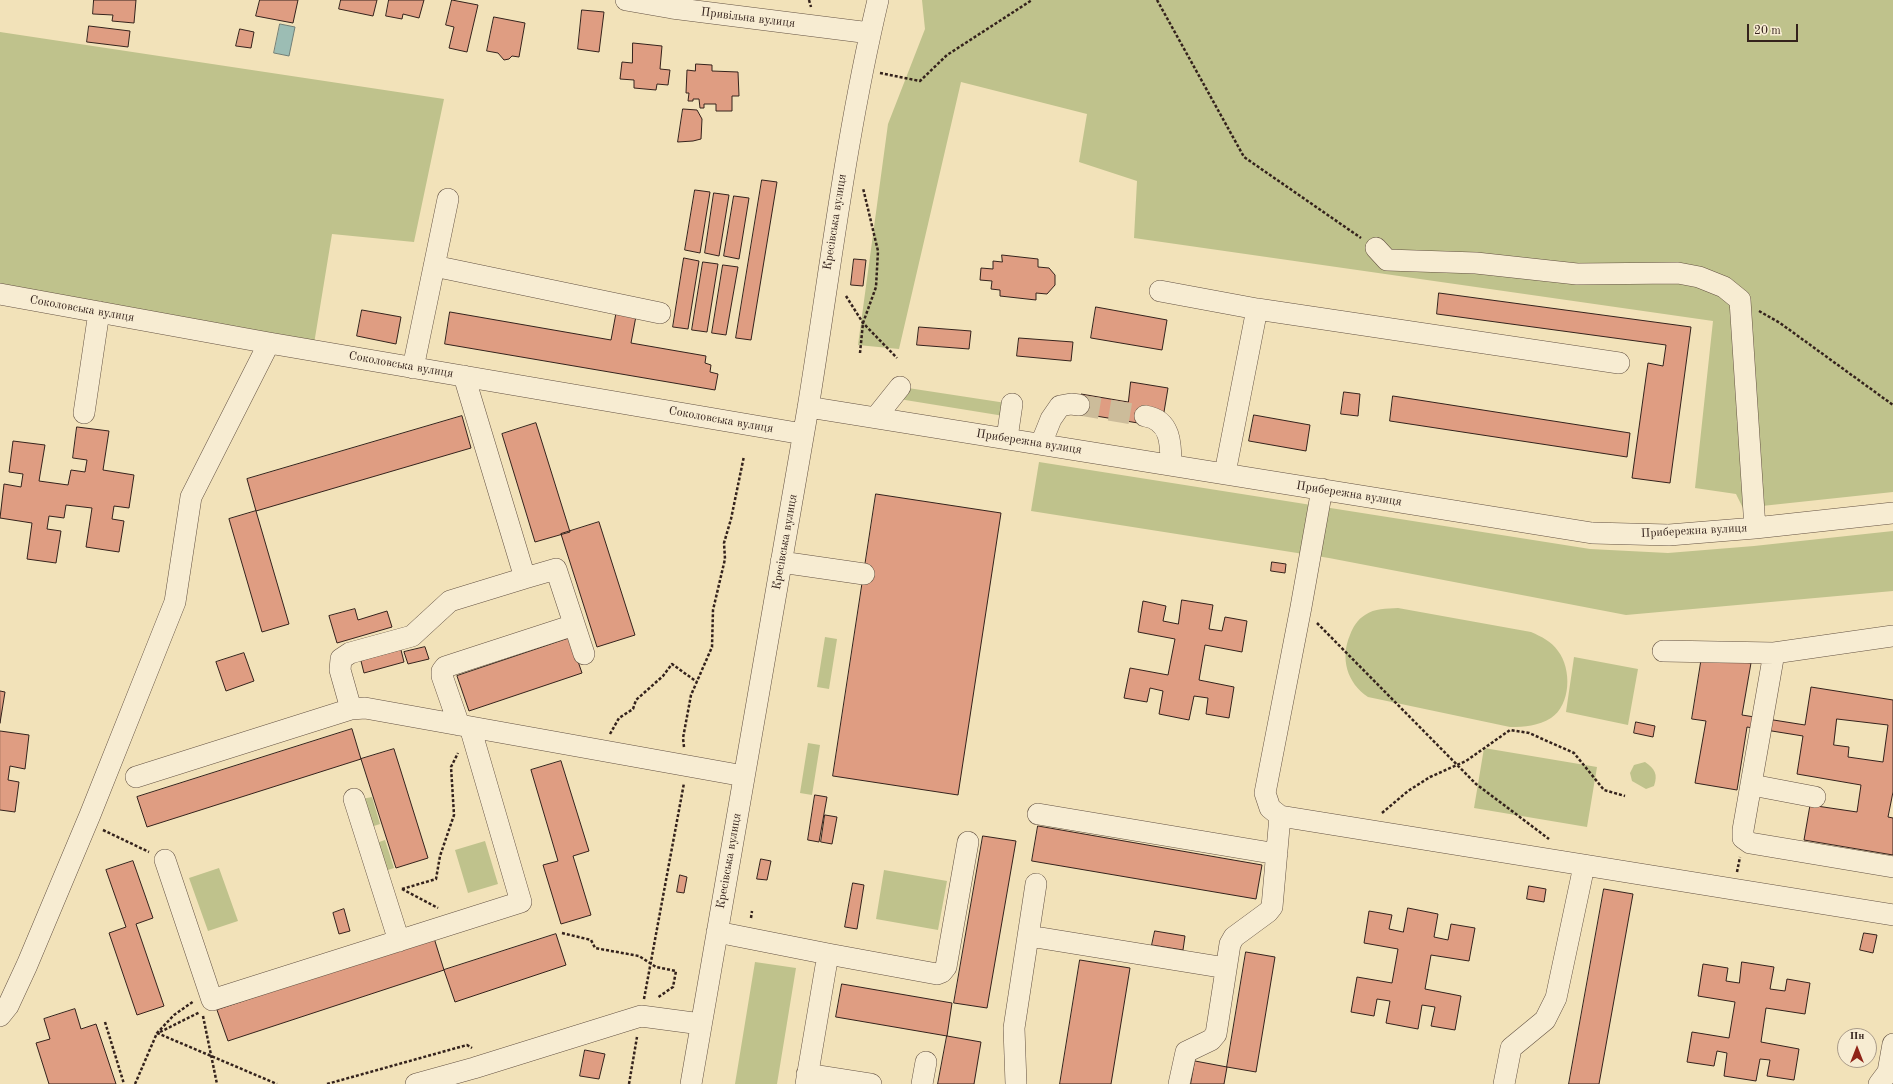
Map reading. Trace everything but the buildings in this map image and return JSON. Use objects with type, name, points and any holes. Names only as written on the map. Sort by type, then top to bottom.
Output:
[{"type":"street","name":"Привільна вулиця","points":[[626,0],[673,4],[870,33]]},
{"type":"street","name":"Кресівська вулиця","points":[[691,1084],[808,406],[841,182],[862,69],[878,0]]},
{"type":"street","points":[[414,368],[448,199]]},
{"type":"street","points":[[1376,248],[1387,260],[1476,263],[1576,274],[1678,273],[1700,277],[1724,287],[1740,300],[1755,528]]},
{"type":"street","points":[[434,266],[660,313]]},
{"type":"street","points":[[1160,290],[1257,309],[1619,363]]},
{"type":"street","name":"Соколовська вулиця","points":[[0,294],[269,343],[803,434]]},
{"type":"street","points":[[1225,474],[1257,309]]},
{"type":"street","points":[[84,413],[99,312]]},
{"type":"street","points":[[0,1016],[8,1006],[27,965],[87,822],[175,602],[191,497],[269,343]]},
{"type":"street","points":[[464,376],[525,578]]},
{"type":"street","points":[[876,418],[900,387]]},
{"type":"street","points":[[1007,438],[1012,404]]},
{"type":"street","points":[[1041,444],[1051,419],[1060,406],[1071,404],[1079,405]]},
{"type":"street","name":"Прибережна вулиця","points":[[808,406],[1592,533],[1669,535],[1755,528],[1893,513]]},
{"type":"street","points":[[1145,416],[1153,417],[1163,426],[1170,437],[1171,465]]},
{"type":"street","points":[[1322,489],[1302,608],[1265,793],[1270,808],[1280,816],[1893,915]]},
{"type":"street","points":[[781,562],[864,574]]},
{"type":"street","points":[[351,708],[340,670],[341,659],[350,653],[412,636],[450,601],[556,569],[584,654]]},
{"type":"street","points":[[165,860],[212,1000],[521,902],[464,726],[442,676],[442,671],[445,667],[574,625]]},
{"type":"street","points":[[1663,651],[1774,652],[1893,636]]},
{"type":"street","points":[[1774,652],[1743,830],[1743,838],[1750,843],[1893,867]]},
{"type":"street","points":[[136,777],[351,708],[380,709],[594,750],[744,776]]},
{"type":"street","points":[[1752,785],[1815,797]]},
{"type":"street","points":[[354,799],[378,875],[393,892],[398,941]]},
{"type":"street","points":[[1038,814],[1277,854]]},
{"type":"street","points":[[1179,1084],[1186,1052],[1211,1040],[1216,1034],[1230,944],[1234,937],[1268,912],[1272,907],[1280,816]]},
{"type":"street","points":[[717,932],[937,974],[946,968],[968,842]]},
{"type":"street","points":[[1504,1084],[1511,1048],[1545,1020],[1556,998],[1584,866]]},
{"type":"street","points":[[1016,1084],[1014,1028],[1036,884]]},
{"type":"street","points":[[1029,936],[1226,968]]},
{"type":"street","points":[[828,954],[806,1079],[871,1084]]},
{"type":"street","points":[[416,1084],[477,1076],[642,1013],[701,1024]]},
{"type":"street","points":[[1879,1084],[1888,1072],[1893,1044]]},
{"type":"street","points":[[922,1084],[926,1062]]},
{"type":"path","points":[[862,69],[920,81],[947,55],[1032,0]]},
{"type":"path","points":[[1157,0],[1244,157],[1337,223],[1376,248]]},
{"type":"path","points":[[860,353],[863,323],[876,287],[878,251],[863,188]]},
{"type":"path","points":[[846,296],[863,323],[897,358]]},
{"type":"path","points":[[1740,300],[1780,324],[1893,405]]},
{"type":"path","points":[[629,1084],[687,766],[683,738],[691,695],[712,647],[713,610],[725,559],[724,543],[731,519],[744,456]]},
{"type":"path","points":[[1302,608],[1476,784],[1552,842]]},
{"type":"path","points":[[594,750],[609,735],[619,718],[633,709],[636,700],[663,676],[672,664],[697,682]]},
{"type":"path","points":[[393,892],[436,879],[440,856],[454,815],[451,767],[464,726]]},
{"type":"path","points":[[1375,816],[1382,814],[1399,797],[1430,777],[1466,761],[1510,730],[1530,733],[1574,753],[1604,790],[1625,796]]},
{"type":"path","points":[[87,822],[165,860]]},
{"type":"path","points":[[1733,890],[1743,838]]},
{"type":"path","points":[[378,875],[393,892],[461,921]]},
{"type":"path","points":[[751,918],[752,911]]},
{"type":"path","points":[[562,933],[591,940],[595,948],[639,956],[656,967],[676,971],[673,987],[642,1013]]},
{"type":"path","points":[[135,1084],[157,1033],[174,1015],[208,989]]},
{"type":"path","points":[[157,1033],[202,1011],[217,1084]]},
{"type":"path","points":[[105,1022],[124,1084]]},
{"type":"path","points":[[157,1033],[243,1068],[277,1084]]},
{"type":"path","points":[[327,1084],[467,1045]]},
{"type":"green space","points":[[922,0],[1893,0],[1893,492],[1743,508],[1736,494],[1695,488],[1713,321],[1134,238],[1137,181],[1079,162],[1087,114],[961,82],[899,349],[858,345],[888,124],[925,29]]},
{"type":"green space","points":[[0,32],[444,99],[414,242],[332,234],[313,350],[0,294]]},
{"type":"green space","points":[[908,388],[1006,403],[1004,416],[899,399]]},
{"type":"green space","points":[[1039,462],[1590,549],[1668,553],[1754,546],[1893,531],[1893,591],[1626,615],[1329,558],[1031,511]]},
{"type":"green space","points":[[1398,608],[1531,632],[1543,638],[1558,651],[1566,667],[1566,696],[1558,712],[1551,718],[1541,723],[1510,727],[1368,697],[1355,685],[1347,669],[1346,652],[1351,632],[1358,621],[1369,613],[1377,610]]},
{"type":"green space","points":[[825,637],[837,639],[829,689],[817,687]]},
{"type":"green space","points":[[1574,657],[1638,669],[1628,725],[1566,712]]},
{"type":"green space","points":[[808,743],[820,745],[812,795],[800,793]]},
{"type":"green space","points":[[1484,748],[1597,767],[1587,827],[1474,808]]},
{"type":"green space","points":[[1645,762],[1651,767],[1656,775],[1654,786],[1646,789],[1632,781],[1630,773],[1634,765]]},
{"type":"green space","points":[[372,797],[380,824],[371,827],[362,799]]},
{"type":"green space","points":[[385,840],[394,868],[385,871],[376,843]]},
{"type":"green space","points":[[485,841],[498,884],[468,893],[455,850]]},
{"type":"green space","points":[[219,868],[238,921],[208,931],[189,878]]},
{"type":"green space","points":[[884,870],[947,881],[938,930],[876,919]]},
{"type":"green space","points":[[755,962],[796,968],[777,1084],[735,1084]]},
{"type":"water","points":[[280,24],[295,27],[289,56],[274,53]]},
{"type":"tunnel","points":[[1079,405],[1145,416]]}]
